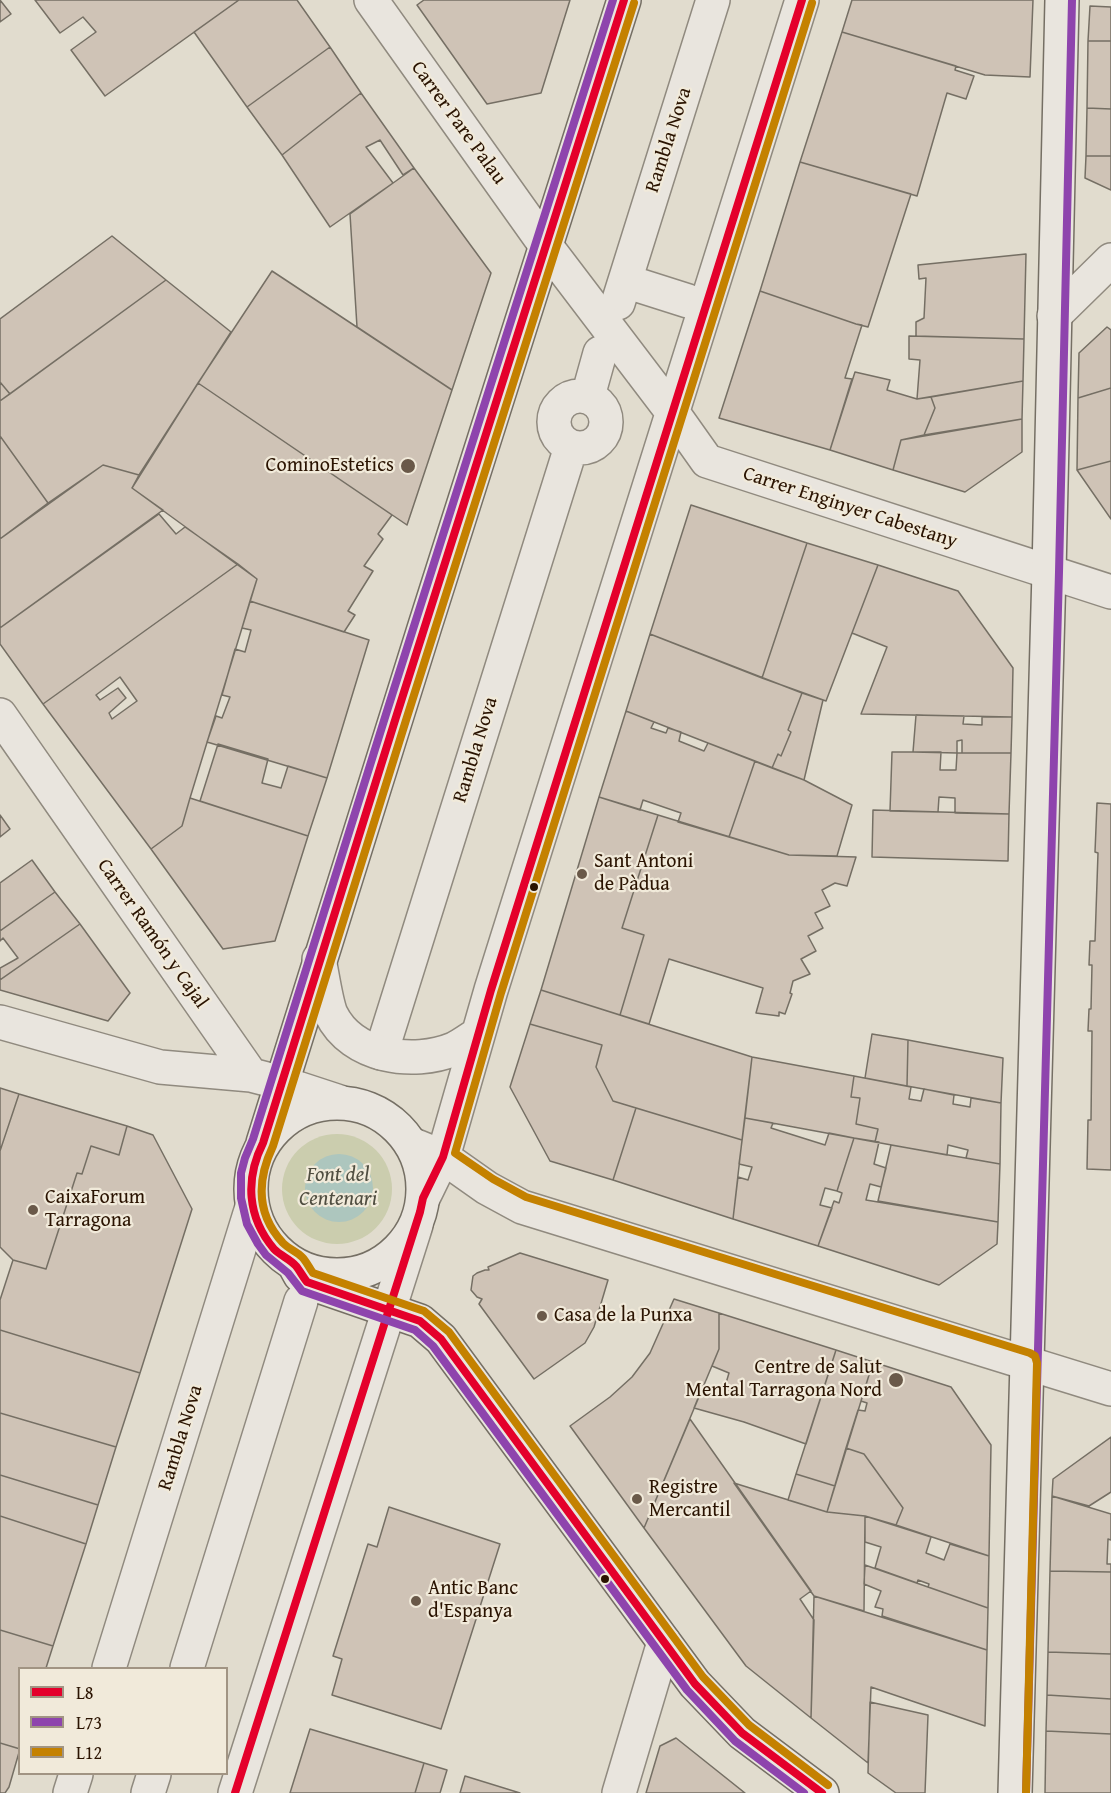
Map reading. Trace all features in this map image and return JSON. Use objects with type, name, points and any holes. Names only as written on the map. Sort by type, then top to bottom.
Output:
[{"type":"street","name":"Carrer Pare Palau","points":[[371,0],[546,246]]},
{"type":"street","points":[[263,1143],[266,1079],[319,959],[624,0]]},
{"type":"street","name":"Rambla Nova","points":[[688,301],[621,292],[713,0]]},
{"type":"street","points":[[340,1102],[310,1106],[284,1120],[263,1143],[254,1163],[250,1185],[252,1207],[261,1231],[275,1251],[295,1266],[331,1276],[354,1275],[379,1265],[401,1248],[420,1211],[443,1156],[478,1034],[802,0]]},
{"type":"street","points":[[1015,1793],[1049,572],[1062,0]]},
{"type":"street","points":[[546,246],[673,412]]},
{"type":"street","points":[[1054,315],[1111,260]]},
{"type":"street","name":"Rambla Nova","points":[[381,1053],[571,447],[587,448],[601,438],[605,431],[607,423],[602,406],[588,396],[600,354]]},
{"type":"street","name":"Carrer Enginyer Cabestany","points":[[673,412],[707,461],[1111,592]]},
{"type":"street","name":"Carrer Ramón y Cajal","points":[[0,716],[266,1079]]},
{"type":"street","points":[[319,959],[331,1013],[343,1030],[363,1047],[381,1053],[426,1056],[453,1049],[478,1034]]},
{"type":"street","points":[[0,1022],[160,1067],[266,1079],[340,1102],[362,1105],[381,1114],[398,1127],[411,1144],[422,1170],[420,1211],[235,1793]]},
{"type":"street","points":[[411,1144],[443,1156],[487,1188],[522,1207],[1111,1389]]},
{"type":"street","name":"Rambla Nova","points":[[109,1667],[252,1207]]},
{"type":"street","points":[[295,1266],[307,1282],[420,1321],[441,1339],[695,1684],[742,1733],[822,1793]]},
{"type":"street","points":[[187,1667],[301,1301]]},
{"type":"street","points":[[619,1793],[664,1642]]},
{"type":"street","points":[[70,1793],[75,1775]]},
{"type":"street","points":[[148,1793],[153,1775]]},
{"type":"green space","points":[[337,1134],[358,1138],[376,1150],[388,1168],[392,1189],[388,1210],[376,1228],[358,1240],[337,1244],[316,1240],[298,1228],[286,1210],[282,1189],[286,1168],[298,1150],[316,1138]]},
{"type":"water","name":"Font del Centenari","points":[[332,1154],[346,1154],[358,1159],[368,1169],[373,1188],[368,1207],[358,1217],[346,1222],[332,1222],[320,1217],[310,1207],[305,1195],[305,1181],[310,1169],[320,1159]]},
{"type":"building","points":[[0,0],[11,14],[0,22]]},
{"type":"building","points":[[35,0],[239,0],[105,96],[71,50],[96,32],[83,17],[60,33]]},
{"type":"building","points":[[239,0],[297,0],[330,47],[247,107],[194,32]]},
{"type":"building","points":[[424,0],[570,0],[541,93],[487,104],[417,5]]},
{"type":"building","points":[[852,0],[1033,0],[1030,77],[985,75],[842,32]]},
{"type":"building","points":[[1090,6],[1111,7],[1111,41],[1088,41]]},
{"type":"building","points":[[842,32],[956,66],[955,70],[974,76],[966,99],[947,93],[917,196],[800,162]]},
{"type":"building","points":[[1088,41],[1111,41],[1111,109],[1087,108]]},
{"type":"building","points":[[330,47],[361,93],[282,155],[247,107]]},
{"type":"building","points":[[361,93],[414,168],[403,175],[380,140],[366,147],[393,183],[330,227],[282,155]]},
{"type":"building","points":[[1087,108],[1111,109],[1111,156],[1086,156]]},
{"type":"building","points":[[1086,156],[1111,156],[1111,190],[1085,178]]},
{"type":"building","points":[[800,162],[911,194],[868,327],[760,291]]},
{"type":"building","points":[[414,168],[491,273],[452,390],[357,327],[350,214]]},
{"type":"building","points":[[112,236],[166,280],[10,394],[0,382],[0,319]]},
{"type":"building","points":[[1026,254],[1024,339],[916,336],[916,322],[924,318],[926,278],[919,279],[918,265]]},
{"type":"building","points":[[272,271],[452,390],[407,525],[198,383]]},
{"type":"building","points":[[166,280],[231,332],[139,475],[103,465],[48,503],[0,436],[0,401]]},
{"type":"building","points":[[760,291],[862,325],[845,378],[852,379],[830,450],[719,418]]},
{"type":"building","points":[[1107,327],[1111,330],[1111,388],[1078,398],[1079,353]]},
{"type":"building","points":[[909,336],[1024,339],[1023,381],[917,399],[920,360],[909,359]]},
{"type":"building","points":[[855,372],[890,380],[887,390],[917,399],[931,397],[935,408],[924,435],[901,440],[893,470],[830,450]]},
{"type":"building","points":[[1023,381],[1022,419],[924,435],[935,408],[931,397]]},
{"type":"building","points":[[0,382],[10,394],[0,401]]},
{"type":"building","points":[[198,383],[392,515],[378,534],[383,539],[364,566],[373,571],[348,611],[355,615],[344,632],[250,601],[257,579],[132,488]]},
{"type":"building","points":[[1111,388],[1111,461],[1077,470],[1078,398]]},
{"type":"building","points":[[1022,419],[1022,452],[965,492],[893,470],[901,440]]},
{"type":"building","points":[[0,436],[48,503],[0,539]]},
{"type":"building","points":[[1111,461],[1111,519],[1077,470]]},
{"type":"building","points":[[103,465],[139,475],[132,488],[163,510],[0,628],[0,539]]},
{"type":"building","points":[[691,505],[807,543],[762,678],[650,634]]},
{"type":"building","points":[[159,514],[176,534],[185,527],[238,564],[43,704],[0,644],[0,628]]},
{"type":"building","points":[[807,543],[878,565],[826,701],[762,678]]},
{"type":"building","points":[[238,564],[257,579],[182,826],[151,849],[43,704]],"holes":[[[120,677],[137,701],[112,719],[109,713],[126,698],[118,688],[100,700],[96,695]]]},
{"type":"building","points":[[878,565],[958,591],[1013,668],[1012,717],[861,714],[887,647],[852,633]]},
{"type":"building","points":[[250,601],[369,640],[327,778],[207,742],[216,716],[222,718],[230,697],[222,695],[235,649],[245,652],[251,630],[242,628]]},
{"type":"building","points":[[650,634],[802,693],[788,730],[791,732],[781,756],[778,754],[772,768],[626,711]]},
{"type":"building","points":[[802,693],[823,700],[804,780],[772,768],[778,754],[781,756],[791,732],[788,730]]},
{"type":"building","points":[[626,711],[654,722],[651,728],[666,733],[668,728],[681,732],[679,741],[704,751],[708,743],[755,761],[729,837],[678,822],[681,813],[643,800],[640,810],[599,797]]},
{"type":"building","points":[[916,715],[964,716],[963,724],[982,725],[982,717],[1012,717],[1011,753],[962,753],[962,740],[957,741],[957,753],[913,752]]},
{"type":"building","points":[[218,744],[268,759],[262,783],[281,788],[288,766],[327,778],[308,836],[200,801]]},
{"type":"building","points":[[892,752],[941,752],[940,770],[956,770],[957,753],[1011,753],[1009,814],[955,813],[955,798],[939,797],[938,812],[890,811]]},
{"type":"building","points":[[755,761],[804,780],[852,805],[837,856],[789,855],[729,837]]},
{"type":"building","points":[[599,797],[658,815],[622,928],[644,935],[620,1015],[541,990]]},
{"type":"building","points":[[190,798],[308,836],[275,941],[223,949],[151,849],[182,826]]},
{"type":"building","points":[[1097,803],[1111,804],[1111,1170],[1087,1169],[1088,1120],[1091,1120],[1092,1031],[1088,1031],[1092,965],[1089,965],[1090,941],[1095,941]]},
{"type":"building","points":[[873,810],[1009,814],[1008,861],[872,857]]},
{"type":"building","points":[[0,815],[10,829],[0,837]]},
{"type":"building","points":[[658,815],[789,855],[856,857],[847,886],[835,883],[822,890],[830,906],[815,913],[823,928],[808,936],[816,951],[801,959],[810,974],[793,981],[790,993],[792,994],[785,1014],[779,1012],[779,1016],[756,1013],[763,988],[669,959],[649,1024],[620,1015],[644,935],[622,928]]},
{"type":"building","points":[[32,860],[55,892],[0,931],[0,883]]},
{"type":"building","points":[[55,892],[80,924],[0,980],[0,968],[18,958],[3,938],[0,941],[0,931]]},
{"type":"building","points":[[80,924],[130,993],[108,1021],[0,990],[0,980]]},
{"type":"building","points":[[541,990],[752,1057],[742,1140],[613,1101],[596,1067],[602,1045],[530,1024]]},
{"type":"building","points":[[530,1024],[602,1045],[596,1067],[613,1101],[636,1108],[613,1180],[550,1161],[510,1087]]},
{"type":"building","points":[[872,1034],[908,1040],[907,1086],[865,1078]]},
{"type":"building","points":[[908,1040],[1003,1058],[1001,1103],[907,1086]]},
{"type":"building","points":[[752,1057],[854,1076],[851,1097],[860,1098],[856,1124],[878,1129],[875,1142],[745,1118]]},
{"type":"building","points":[[854,1076],[911,1087],[909,1099],[921,1101],[924,1089],[954,1095],[953,1104],[970,1107],[971,1098],[1001,1103],[1000,1164],[966,1158],[968,1150],[948,1145],[947,1155],[875,1142],[878,1129],[856,1124],[860,1098],[851,1097]]},
{"type":"building","points":[[0,1088],[19,1094],[0,1151]]},
{"type":"building","name":"CaixaForum Tarragona","points":[[19,1094],[127,1126],[119,1155],[91,1146],[82,1174],[77,1173],[46,1269],[13,1260],[0,1247],[0,1151]]},
{"type":"building","points":[[636,1108],[742,1140],[733,1219],[613,1180]]},
{"type":"building","points":[[745,1118],[773,1123],[771,1128],[825,1145],[829,1133],[854,1138],[837,1191],[825,1188],[820,1205],[832,1208],[818,1246],[733,1219],[738,1177],[748,1180],[752,1167],[739,1164]]},
{"type":"building","points":[[127,1126],[153,1135],[192,1209],[140,1373],[0,1330],[0,1300],[13,1260],[46,1269],[77,1173],[82,1174],[91,1146],[119,1155]]},
{"type":"building","points":[[854,1138],[879,1142],[874,1164],[886,1168],[881,1187],[870,1184],[866,1200],[998,1222],[997,1244],[939,1285],[818,1246],[834,1201],[839,1203],[842,1193],[837,1191]]},
{"type":"building","points":[[891,1145],[1000,1164],[998,1222],[878,1201]]},
{"type":"building","name":"Casa de la Punxa","points":[[520,1253],[608,1280],[594,1327],[585,1343],[534,1379],[479,1304],[482,1299],[471,1290],[473,1276]]},
{"type":"building","points":[[674,1299],[719,1313],[719,1349],[644,1528],[570,1426],[610,1397],[632,1377],[650,1353]]},
{"type":"building","points":[[719,1313],[836,1350],[806,1444],[744,1422],[694,1408],[703,1386],[723,1393],[729,1373],[712,1366],[719,1349]]},
{"type":"building","points":[[0,1330],[140,1373],[116,1447],[0,1413]]},
{"type":"building","points":[[836,1350],[873,1362],[835,1486],[796,1474]]},
{"type":"building","points":[[873,1362],[951,1387],[991,1445],[989,1556],[896,1525],[903,1508],[864,1454],[846,1448],[858,1410],[865,1411],[867,1403],[861,1401]]},
{"type":"building","points":[[0,1413],[116,1447],[98,1505],[0,1475]]},
{"type":"building","points":[[690,1419],[811,1591],[800,1599],[814,1620],[811,1718],[746,1666],[644,1528]]},
{"type":"building","points":[[1111,1437],[1111,1492],[1089,1506],[1052,1496],[1053,1479]]},
{"type":"building","points":[[846,1448],[864,1454],[903,1508],[896,1525],[865,1516],[827,1512]]},
{"type":"building","points":[[796,1474],[835,1486],[827,1512],[788,1500]]},
{"type":"building","points":[[0,1475],[98,1505],[86,1544],[0,1516]]},
{"type":"building","points":[[734,1483],[827,1512],[865,1516],[864,1611],[814,1596]]},
{"type":"building","points":[[1052,1496],[1111,1514],[1111,1540],[1108,1539],[1107,1564],[1111,1564],[1111,1572],[1050,1571]]},
{"type":"building","name":"Antic Banc d'Espanya","points":[[389,1507],[500,1544],[441,1729],[332,1695],[342,1659],[333,1656],[368,1544],[377,1547]]},
{"type":"building","points":[[0,1516],[86,1544],[53,1646],[0,1630]]},
{"type":"building","points":[[865,1516],[931,1537],[926,1553],[944,1560],[950,1544],[989,1556],[988,1608],[928,1587],[929,1584],[918,1580],[917,1583],[875,1568],[881,1547],[865,1542]]},
{"type":"building","points":[[865,1565],[988,1608],[987,1650],[882,1616],[883,1609],[875,1607],[881,1591],[864,1584]]},
{"type":"building","points":[[1050,1571],[1111,1572],[1111,1654],[1048,1652]]},
{"type":"building","points":[[814,1596],[987,1650],[985,1726],[871,1687],[868,1763],[811,1718]]},
{"type":"building","points":[[0,1630],[53,1646],[46,1667],[18,1667],[18,1748],[0,1743]]},
{"type":"building","points":[[1048,1652],[1111,1654],[1111,1699],[1047,1695]]},
{"type":"building","points":[[1047,1695],[1111,1699],[1111,1734],[1046,1731]]},
{"type":"building","points":[[870,1702],[928,1715],[925,1793],[896,1793],[868,1773]]},
{"type":"building","points":[[310,1729],[424,1763],[415,1793],[290,1793]]},
{"type":"building","points":[[1046,1731],[1111,1734],[1111,1793],[1045,1793]]},
{"type":"building","points":[[676,1738],[745,1793],[646,1793],[660,1746]]},
{"type":"building","points":[[0,1743],[18,1748],[18,1756],[9,1787],[5,1793],[0,1793]]},
{"type":"building","points":[[424,1763],[447,1770],[440,1793],[415,1793]]},
{"type":"building","points":[[465,1776],[520,1793],[460,1793]]},
{"type":"transit line","name":"L73","points":[[613,0],[253,1139],[245,1158],[241,1173],[241,1198],[247,1224],[258,1244],[266,1255],[288,1273],[302,1291],[415,1330],[433,1346],[687,1690],[735,1741],[804,1793]]},
{"type":"transit line","name":"L8","points":[[624,0],[257,1157],[251,1184],[252,1198],[258,1224],[265,1237],[274,1249],[296,1266],[307,1282],[420,1321],[441,1339],[695,1684],[742,1733],[822,1793]]},
{"type":"transit line","name":"L8","points":[[235,1793],[423,1198],[443,1157],[491,990],[802,0]]},
{"type":"transit line","name":"L73","points":[[1026,1793],[1072,0]]},
{"type":"transit line","name":"L12","points":[[634,3],[264,1171],[262,1196],[264,1209],[274,1232],[285,1245],[302,1257],[313,1273],[424,1311],[449,1332],[703,1677],[749,1725],[828,1785]]},
{"type":"transit line","name":"L12","points":[[812,3],[501,993],[455,1153],[493,1179],[526,1197],[1035,1356],[1037,1363],[1026,1793]]},
{"type":"place","name":"CominoEstetics","points":[[408,466]]},
{"type":"place","name":"Sant Antoni de Pàdua","points":[[582,874]]},
{"type":"place","name":"CaixaForum Tarragona","points":[[33,1210]]},
{"type":"place","name":"Casa de la Punxa","points":[[542,1316]]},
{"type":"place","name":"Centre de Salut Mental Tarragona Nord","points":[[896,1380]]},
{"type":"place","name":"Registre Mercantil","points":[[637,1499]]},
{"type":"place","name":"Antic Banc d'Espanya","points":[[416,1601]]}]
